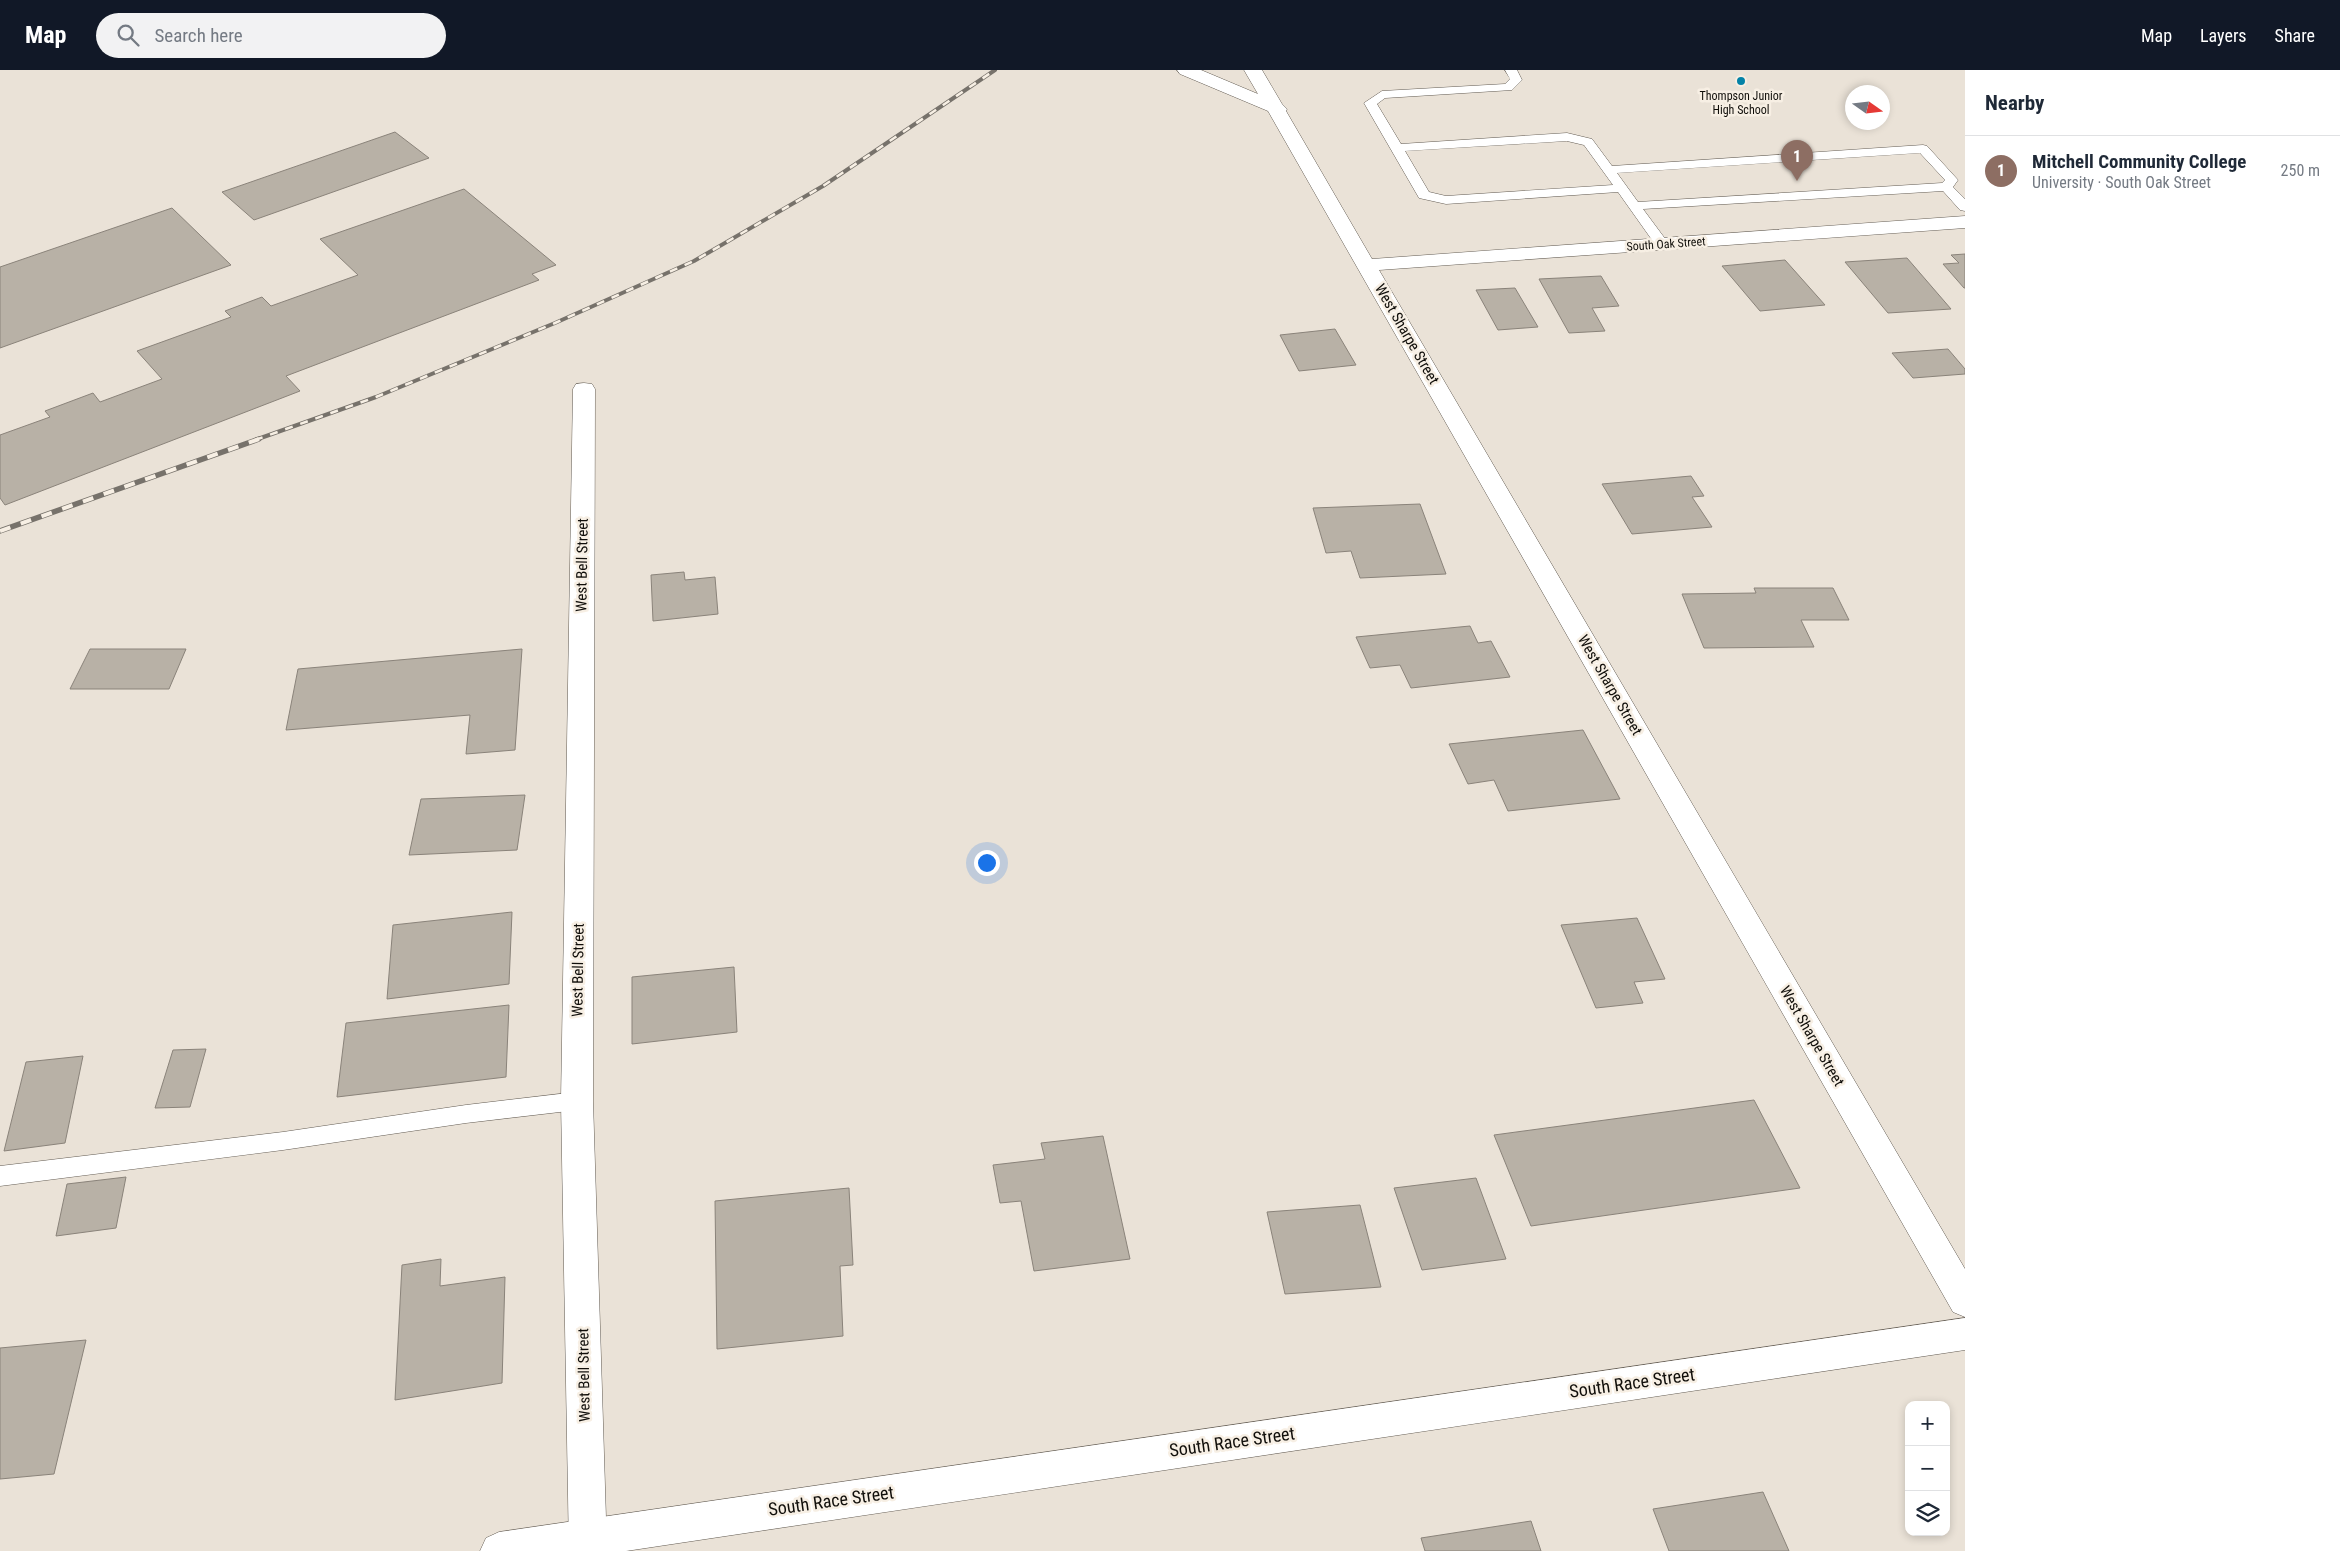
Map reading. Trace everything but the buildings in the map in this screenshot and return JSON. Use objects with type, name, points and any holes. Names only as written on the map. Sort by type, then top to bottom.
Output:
[{"type":"street","points":[[1186,70],[1278,109]]},
{"type":"street","name":"West Sharpe Street","points":[[1254,70],[1965,1301]]},
{"type":"street","name":"South Oak Street","points":[[1367,265],[1965,222]]},
{"type":"street","name":"West Bell Street","points":[[584,389],[577,1101],[588,1544]]},
{"type":"street","name":"South Race Street","points":[[499,1551],[588,1544],[1965,1334]]},
{"type":"lane","points":[[1511,70],[1516,80],[1508,87],[1382,95],[1370,103],[1424,195],[1446,200],[1621,188]]},
{"type":"lane","points":[[1396,148],[1567,137],[1588,142],[1662,244]]},
{"type":"lane","points":[[1608,170],[1922,149],[1952,180],[1946,187],[1635,206]]},
{"type":"lane","points":[[1946,187],[1965,207]]},
{"type":"lane","points":[[0,1176],[283,1141],[466,1114],[577,1101]]},
{"type":"railway","points":[[255,440],[376,397],[555,323],[694,261],[823,186],[995,70]]},
{"type":"railway","points":[[0,531],[259,439]]},
{"type":"place","name":"Thompson Junior High School","points":[[1741,81]]},
{"type":"place","name":"Mitchell Community College","points":[[1797,181]]}]
